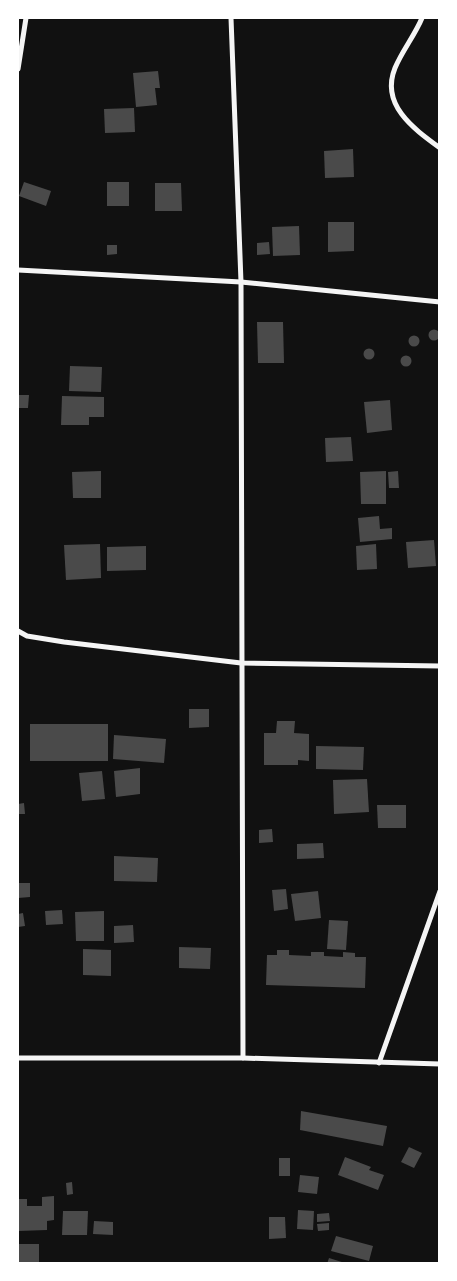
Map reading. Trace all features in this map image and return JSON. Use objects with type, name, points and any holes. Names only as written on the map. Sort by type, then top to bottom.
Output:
[{"type":"street","points":[[18,69],[26,18]]},
{"type":"street","points":[[231,18],[241,282],[243,1058]]},
{"type":"street","points":[[422,18],[395,69],[391,90],[398,111],[412,128],[440,148]]},
{"type":"street","points":[[18,270],[241,282],[440,302]]},
{"type":"street","points":[[18,631],[27,636],[64,642],[241,663],[440,666]]},
{"type":"street","points":[[379,1063],[440,892]]},
{"type":"street","points":[[18,1058],[243,1058],[440,1064]]},
{"type":"building","points":[[158,71],[160,88],[155,88],[157,105],[136,107],[133,73]]},
{"type":"building","points":[[134,108],[135,132],[105,133],[104,109]]},
{"type":"building","points":[[353,149],[354,177],[325,178],[324,151]]},
{"type":"building","points":[[24,182],[51,191],[46,206],[19,196]]},
{"type":"building","points":[[107,182],[129,182],[129,206],[107,206]]},
{"type":"building","points":[[155,183],[181,183],[182,211],[155,211]]},
{"type":"building","points":[[328,222],[354,222],[354,251],[328,252]]},
{"type":"building","points":[[299,226],[300,255],[273,256],[272,227]]},
{"type":"building","points":[[269,242],[270,254],[257,255],[257,243]]},
{"type":"building","points":[[107,245],[117,245],[117,254],[107,255]]},
{"type":"building","points":[[257,322],[283,322],[284,363],[258,363]]},
{"type":"building","points":[[434,329],[440,335],[434,341],[428,335]]},
{"type":"building","points":[[414,335],[420,341],[414,347],[408,341]]},
{"type":"building","points":[[369,348],[375,354],[369,360],[363,354]]},
{"type":"building","points":[[406,355],[412,361],[406,367],[400,361]]},
{"type":"building","points":[[70,366],[102,367],[101,392],[69,391]]},
{"type":"building","points":[[18,395],[29,395],[28,408],[18,408]]},
{"type":"building","points":[[62,396],[104,397],[104,417],[89,417],[89,425],[61,425]]},
{"type":"building","points":[[390,400],[392,430],[367,433],[364,402]]},
{"type":"building","points":[[351,437],[353,461],[326,462],[325,438]]},
{"type":"building","points":[[101,471],[101,498],[73,498],[72,472]]},
{"type":"building","points":[[386,471],[386,504],[361,504],[360,472]]},
{"type":"building","points":[[398,471],[399,488],[389,488],[388,472]]},
{"type":"building","points":[[379,516],[380,529],[392,528],[392,539],[360,542],[358,518]]},
{"type":"building","points":[[434,540],[436,566],[408,568],[406,542]]},
{"type":"building","points":[[100,544],[101,578],[66,580],[64,545]]},
{"type":"building","points":[[376,544],[377,569],[357,570],[356,546]]},
{"type":"building","points":[[146,546],[146,570],[107,571],[107,547]]},
{"type":"building","points":[[189,709],[209,709],[209,727],[189,728]]},
{"type":"building","points":[[277,721],[295,721],[294,733],[309,734],[309,761],[298,760],[298,765],[264,765],[264,733],[276,733]]},
{"type":"building","points":[[30,724],[108,724],[108,761],[30,761]]},
{"type":"building","points":[[114,735],[166,739],[164,763],[113,759]]},
{"type":"building","points":[[316,746],[364,747],[363,770],[316,769]]},
{"type":"building","points":[[140,768],[140,794],[116,797],[114,771]]},
{"type":"building","points":[[102,771],[105,799],[82,801],[79,773]]},
{"type":"building","points":[[367,779],[369,812],[334,814],[333,780]]},
{"type":"building","points":[[24,803],[25,814],[18,814],[18,804]]},
{"type":"building","points":[[377,805],[406,805],[406,828],[378,828]]},
{"type":"building","points":[[272,829],[273,842],[259,843],[259,830]]},
{"type":"building","points":[[323,843],[324,858],[297,859],[297,844]]},
{"type":"building","points":[[114,856],[158,858],[157,882],[114,881]]},
{"type":"building","points":[[18,883],[30,883],[30,897],[18,898]]},
{"type":"building","points":[[286,889],[288,909],[274,911],[272,890]]},
{"type":"building","points":[[318,891],[321,918],[295,921],[291,894]]},
{"type":"building","points":[[62,910],[63,924],[46,925],[45,911]]},
{"type":"building","points":[[104,911],[104,941],[76,941],[75,912]]},
{"type":"building","points":[[23,913],[25,926],[18,927],[18,914]]},
{"type":"building","points":[[329,920],[348,921],[346,950],[327,949]]},
{"type":"building","points":[[133,925],[134,942],[114,943],[114,926]]},
{"type":"building","points":[[179,947],[211,948],[210,969],[179,968]]},
{"type":"building","points":[[83,949],[111,950],[111,976],[83,975]]},
{"type":"building","points":[[277,950],[289,950],[289,955],[311,956],[311,952],[324,952],[324,956],[343,957],[343,952],[355,953],[355,957],[366,957],[365,988],[266,985],[267,955],[277,955]]},
{"type":"building","points":[[301,1111],[387,1126],[383,1146],[300,1130]]},
{"type":"building","points":[[409,1147],[422,1153],[414,1168],[401,1162]]},
{"type":"building","points":[[345,1157],[371,1167],[369,1170],[384,1175],[378,1190],[338,1175]]},
{"type":"building","points":[[279,1158],[290,1158],[290,1176],[279,1176]]},
{"type":"building","points":[[300,1175],[319,1177],[317,1194],[298,1192]]},
{"type":"building","points":[[72,1182],[73,1194],[67,1195],[66,1183]]},
{"type":"building","points":[[54,1196],[54,1220],[47,1221],[47,1230],[18,1231],[18,1199],[27,1199],[27,1206],[42,1206],[42,1197]]},
{"type":"building","points":[[298,1210],[314,1211],[313,1230],[297,1229]]},
{"type":"building","points":[[63,1211],[88,1211],[87,1235],[62,1235]]},
{"type":"building","points":[[329,1213],[330,1221],[317,1222],[317,1214]]},
{"type":"building","points":[[269,1217],[285,1217],[286,1238],[269,1239]]},
{"type":"building","points":[[94,1221],[113,1222],[113,1235],[93,1234]]},
{"type":"building","points":[[329,1223],[329,1230],[318,1231],[317,1224]]},
{"type":"building","points":[[336,1236],[373,1246],[369,1261],[331,1251]]},
{"type":"building","points":[[18,1244],[39,1244],[39,1264],[18,1264]]},
{"type":"building","points":[[329,1258],[345,1263],[345,1264],[327,1264]]}]
